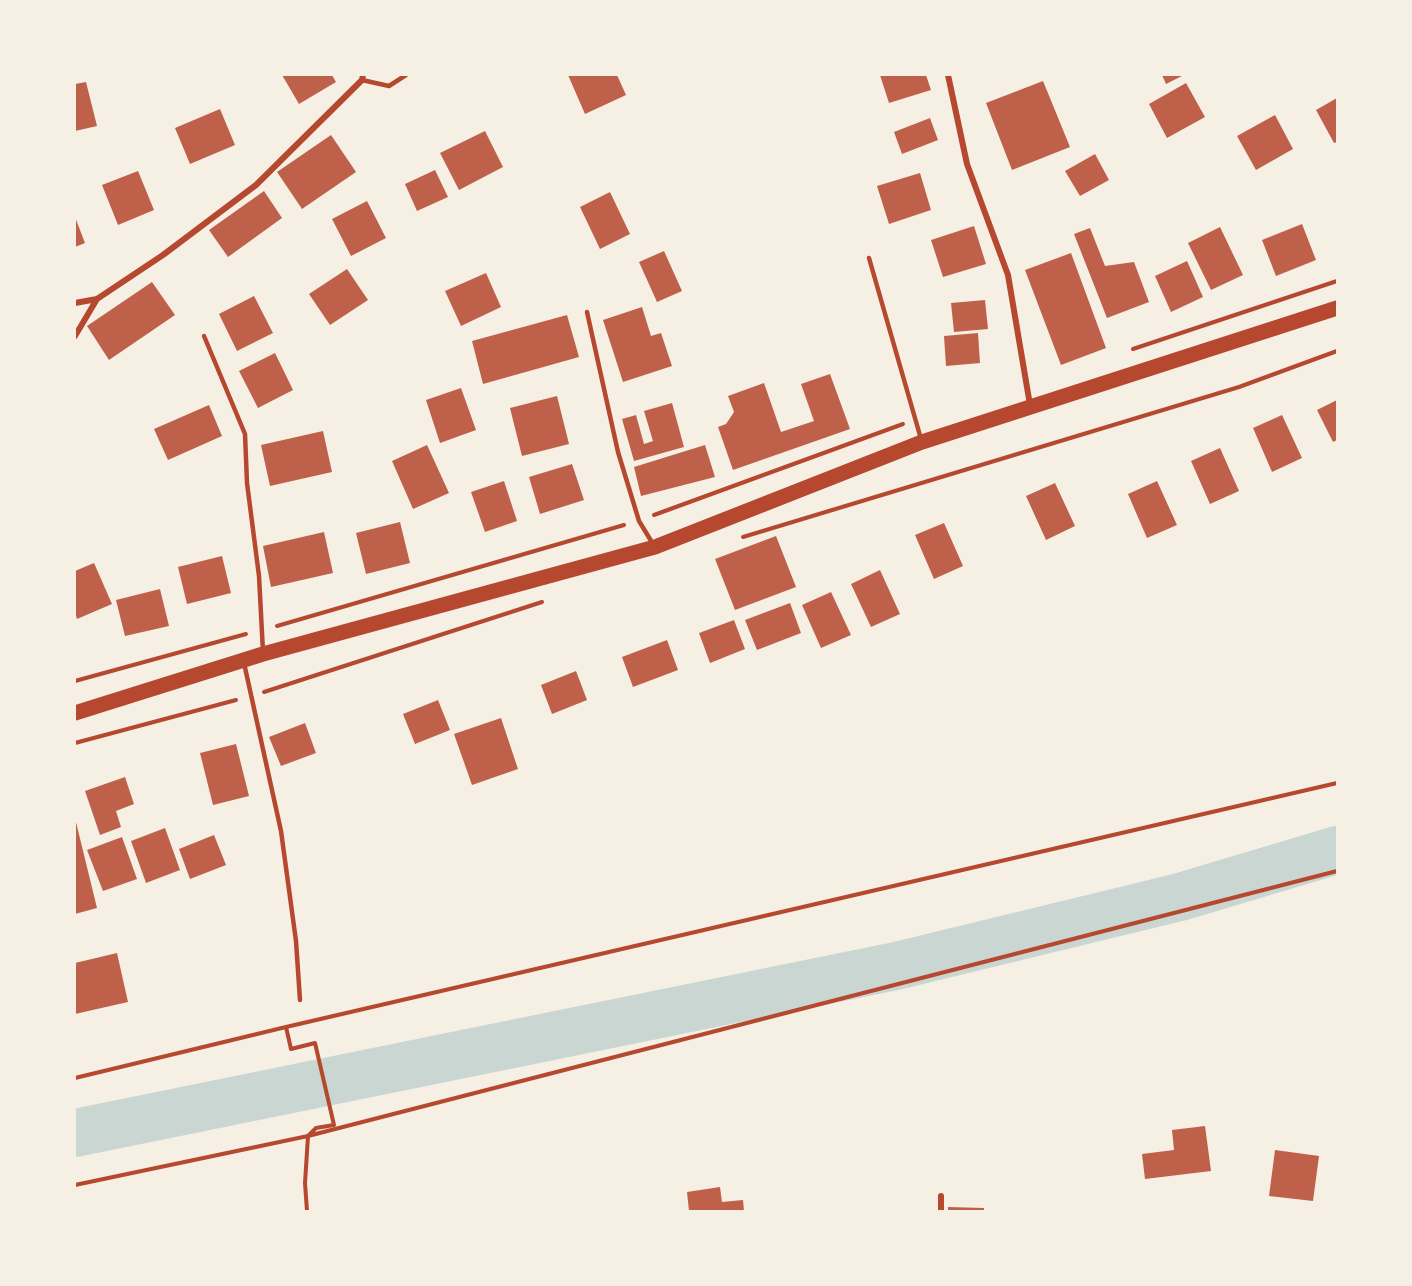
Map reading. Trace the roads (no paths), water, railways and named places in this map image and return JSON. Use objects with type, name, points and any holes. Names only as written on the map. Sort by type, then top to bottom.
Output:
[{"type":"main road","points":[[75,713],[263,654],[655,547],[922,442],[1337,308]]},
{"type":"street","points":[[948,75],[967,164],[1008,275],[1030,407]]},
{"type":"street","points":[[75,303],[97,298],[163,255],[256,185],[363,77]]},
{"type":"street","points":[[75,336],[97,298]]},
{"type":"street","points":[[940,1196],[941,1211]]},
{"type":"lane","points":[[363,77],[389,86],[406,75]]},
{"type":"lane","points":[[869,258],[922,442]]},
{"type":"lane","points":[[587,312],[618,452],[639,521],[655,547]]},
{"type":"lane","points":[[204,336],[245,434],[247,483],[259,576],[263,654]]},
{"type":"lane","points":[[243,661],[281,831],[296,941],[300,1000]]},
{"type":"waterway","points":[[75,1133],[896,966],[1180,897],[1337,850]]}]
